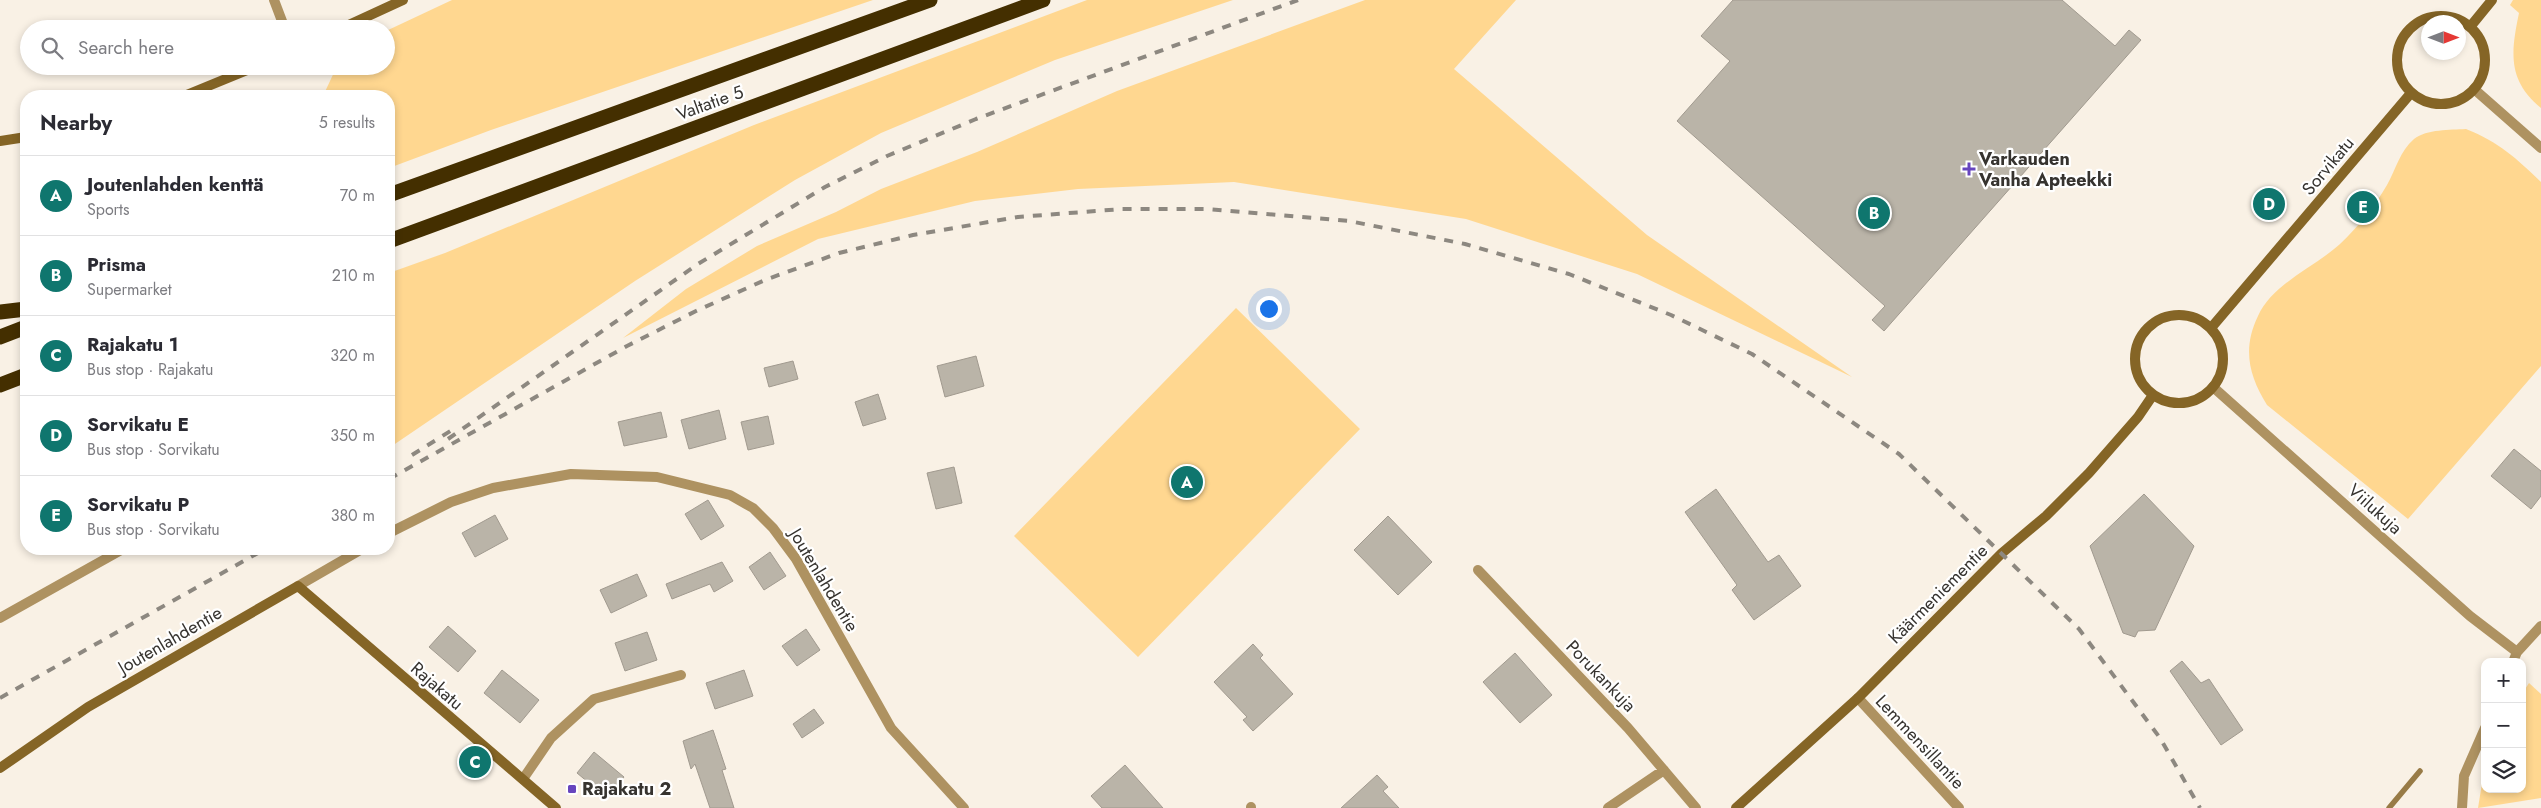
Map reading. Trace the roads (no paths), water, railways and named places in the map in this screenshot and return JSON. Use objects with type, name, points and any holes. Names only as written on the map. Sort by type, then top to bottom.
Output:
[{"type":"highway","name":"Valtatie 5","points":[[395,193],[930,0]]},
{"type":"highway","name":"Valtatie 5","points":[[395,240],[1043,0]]},
{"type":"highway","points":[[0,312],[20,310]]},
{"type":"highway","points":[[0,338],[20,330]]},
{"type":"highway","points":[[3,385],[20,378]]},
{"type":"street","points":[[274,0],[282,20]]},
{"type":"street","points":[[360,20],[403,0]]},
{"type":"street","points":[[2470,27],[2492,0]]},
{"type":"street","points":[[2432,16],[2445,16],[2459,20],[2470,27],[2482,44],[2485,64],[2481,78],[2474,89],[2463,98],[2450,104],[2436,104],[2423,101],[2411,93],[2402,82],[2397,70],[2396,56],[2400,42],[2408,30],[2418,21],[2432,16]]},
{"type":"street","points":[[199,90],[235,75]]},
{"type":"street","points":[[2474,89],[2541,148]]},
{"type":"street","name":"Sorvikatu","points":[[2211,328],[2411,93]]},
{"type":"street","points":[[0,141],[20,138]]},
{"type":"street","points":[[2180,315],[2197,319],[2211,328],[2218,339],[2223,357],[2220,376],[2213,387],[2203,396],[2191,402],[2164,401],[2152,395],[2139,379],[2134,358],[2136,346],[2147,328],[2162,318],[2180,315]]},
{"type":"street","name":"Viilukuja","points":[[2213,387],[2470,616],[2518,652]]},
{"type":"street","name":"Käärmeniementie","points":[[1736,808],[1858,698],[2002,554],[2046,516],[2089,473],[2138,417],[2152,395]]},
{"type":"street","name":"Joutenlahdentie","points":[[395,530],[451,502],[485,491],[571,474],[658,477],[730,495],[753,508],[773,528],[791,551],[891,728],[964,808]]},
{"type":"street","points":[[0,618],[111,555]]},
{"type":"street","name":"Joutenlahdentie","points":[[0,768],[88,706],[352,555]]},
{"type":"street","name":"Porukankuja","points":[[1478,570],[1628,728],[1696,808]]},
{"type":"street","name":"Rajakatu","points":[[298,586],[556,808]]},
{"type":"street","points":[[2515,658],[2541,626]]},
{"type":"street","points":[[523,779],[551,738],[594,699],[681,675]]},
{"type":"street","name":"Lemmensillantie","points":[[1858,698],[1959,808]]},
{"type":"street","points":[[2462,808],[2464,776],[2481,737]]},
{"type":"street","points":[[1608,808],[1664,770]]},
{"type":"waterway","points":[[2389,808],[2420,771]]},
{"type":"railway","points":[[448,439],[698,264],[825,187],[887,156],[976,119],[1298,0]]},
{"type":"railway","points":[[395,476],[627,346],[696,311],[765,280],[839,253],[913,235],[1018,217],[1122,209],[1207,209],[1349,221],[1465,244],[1569,274],[1671,315],[1752,354],[1899,454],[2079,629],[2160,738],[2200,808]]},
{"type":"railway","points":[[412,455],[452,430]]},
{"type":"railway","points":[[0,698],[254,555]]},
{"type":"place","name":"Varkauden Vanha Apteekki","points":[[1969,169]]},
{"type":"place","name":"Sorvikatu E","points":[[2269,204]]},
{"type":"place","name":"Sorvikatu P","points":[[2363,207]]},
{"type":"place","name":"Prisma","points":[[1874,213]]},
{"type":"place","name":"Joutenlahden kenttä","points":[[1187,482]]},
{"type":"place","name":"Rajakatu 1","points":[[475,762]]},
{"type":"place","name":"Rajakatu 2","points":[[572,789]]}]
